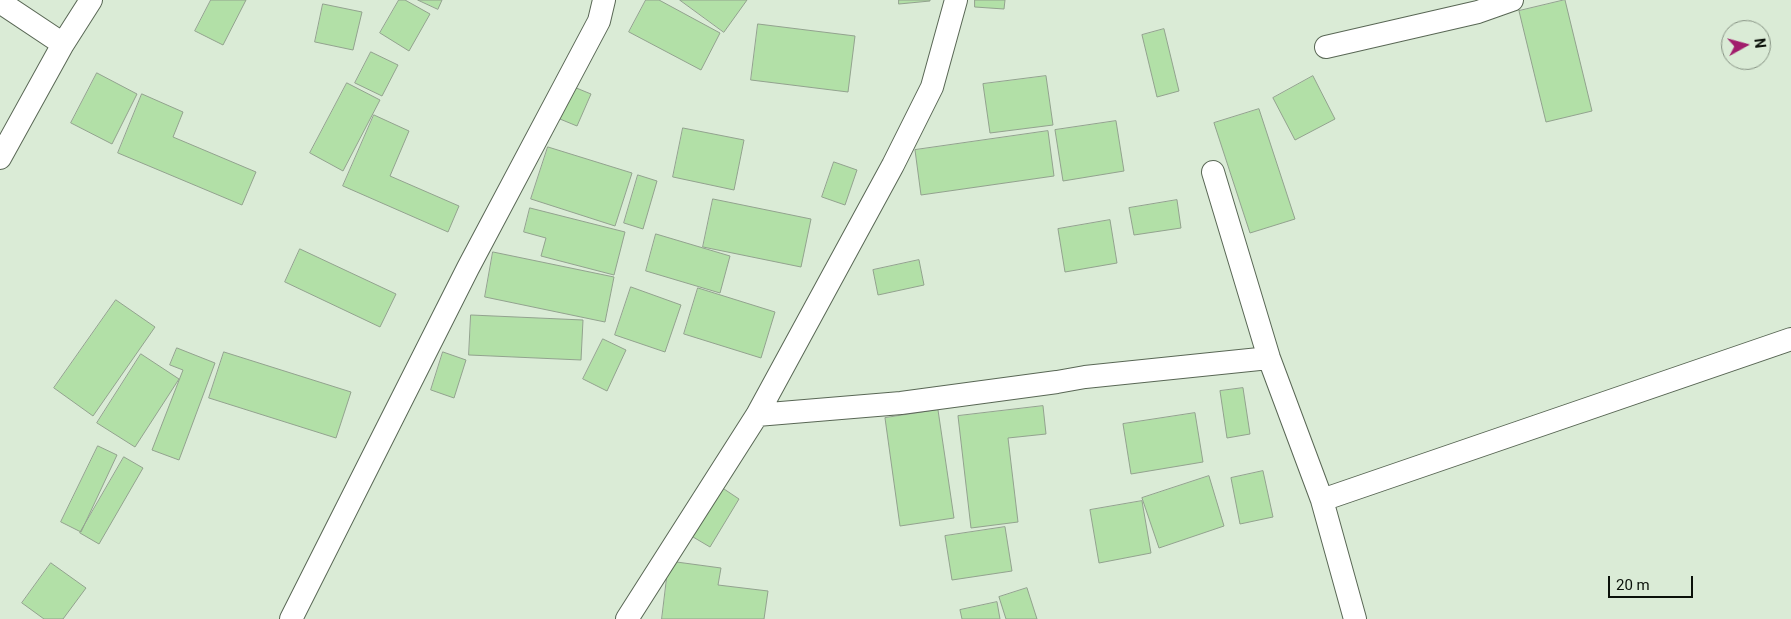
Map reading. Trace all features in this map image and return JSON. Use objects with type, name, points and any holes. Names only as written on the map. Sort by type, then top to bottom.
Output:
[{"type":"street","points":[[0,158],[63,44],[91,0]]},
{"type":"street","points":[[291,619],[468,268],[599,21],[604,0]]},
{"type":"street","points":[[628,619],[757,415],[893,165],[932,87],[956,0]]},
{"type":"street","points":[[1326,47],[1478,12],[1512,0]]},
{"type":"street","points":[[0,2],[63,44]]},
{"type":"street","points":[[1213,172],[1269,358],[1322,500],[1355,619]]},
{"type":"street","points":[[1322,500],[1791,339]]},
{"type":"street","points":[[757,415],[901,403],[1085,377],[1269,358]]},
{"type":"building","points":[[211,0],[246,0],[223,45],[195,31]]},
{"type":"building","points":[[399,0],[405,0],[430,14],[409,51],[380,33]]},
{"type":"building","points":[[418,0],[442,0],[438,9]]},
{"type":"building","points":[[646,0],[659,0],[720,33],[701,70],[629,32]]},
{"type":"building","points":[[680,0],[747,0],[724,32]]},
{"type":"building","points":[[899,0],[930,0],[930,1],[899,4]]},
{"type":"building","points":[[975,0],[1005,0],[1004,9],[975,7]]},
{"type":"building","points":[[1565,0],[1592,111],[1546,122],[1519,11]]},
{"type":"building","points":[[323,4],[362,12],[353,50],[315,42]]},
{"type":"building","points":[[758,24],[855,36],[848,92],[751,80]]},
{"type":"building","points":[[1164,29],[1179,91],[1157,97],[1142,35]]},
{"type":"building","points":[[371,52],[398,65],[382,96],[355,83]]},
{"type":"building","points":[[97,73],[137,94],[112,144],[71,123]]},
{"type":"building","points":[[1046,76],[1053,125],[990,133],[983,84]]},
{"type":"building","points":[[1313,76],[1335,119],[1295,140],[1273,98]]},
{"type":"building","points":[[347,83],[380,100],[343,171],[310,153]]},
{"type":"building","points":[[569,85],[591,94],[577,126],[555,117]]},
{"type":"building","points":[[142,94],[183,112],[173,137],[256,172],[242,205],[118,153]]},
{"type":"building","points":[[1259,109],[1295,219],[1250,233],[1214,123]]},
{"type":"building","points":[[374,115],[409,131],[390,176],[459,206],[448,232],[343,186]]},
{"type":"building","points":[[1116,121],[1124,171],[1063,181],[1055,130]]},
{"type":"building","points":[[683,128],[744,140],[734,190],[673,177]]},
{"type":"building","points":[[1048,131],[1054,176],[921,195],[915,150]]},
{"type":"building","points":[[548,147],[632,173],[615,226],[531,199]]},
{"type":"building","points":[[834,162],[857,170],[845,205],[822,197]]},
{"type":"building","points":[[638,175],[657,181],[643,229],[624,223]]},
{"type":"building","points":[[713,199],[811,219],[801,267],[703,247]]},
{"type":"building","points":[[1177,200],[1181,228],[1134,235],[1129,208]]},
{"type":"building","points":[[530,208],[625,232],[614,275],[541,256],[546,238],[524,232]]},
{"type":"building","points":[[1110,220],[1117,263],[1065,272],[1058,229]]},
{"type":"building","points":[[656,234],[730,256],[720,293],[646,271]]},
{"type":"building","points":[[300,249],[396,294],[380,327],[285,282]]},
{"type":"building","points":[[493,252],[614,277],[605,322],[485,297]]},
{"type":"building","points":[[919,260],[924,285],[878,295],[873,270]]},
{"type":"building","points":[[631,287],[681,305],[665,352],[615,335]]},
{"type":"building","points":[[698,288],[775,312],[761,358],[684,334]]},
{"type":"building","points":[[116,300],[155,327],[93,416],[54,388]]},
{"type":"building","points":[[471,315],[583,320],[581,360],[469,355]]},
{"type":"building","points":[[603,339],[626,350],[607,391],[583,379]]},
{"type":"building","points":[[177,348],[215,363],[179,460],[152,450],[183,370],[170,365]]},
{"type":"building","points":[[224,352],[351,392],[336,438],[209,398]]},
{"type":"building","points":[[443,352],[466,360],[454,398],[431,390]]},
{"type":"building","points":[[141,354],[179,379],[135,447],[97,423]]},
{"type":"building","points":[[1243,388],[1250,434],[1227,438],[1220,391]]},
{"type":"building","points":[[1043,406],[1046,434],[1008,438],[1018,522],[971,528],[958,416]]},
{"type":"building","points":[[938,410],[954,518],[900,526],[885,418]]},
{"type":"building","points":[[1195,413],[1203,462],[1131,474],[1123,424]]},
{"type":"building","points":[[98,446],[117,455],[81,532],[61,522]]},
{"type":"building","points":[[124,457],[143,468],[99,544],[80,533]]},
{"type":"building","points":[[1263,471],[1273,517],[1240,524],[1231,478]]},
{"type":"building","points":[[1209,476],[1224,526],[1159,548],[1142,498]]},
{"type":"building","points":[[718,485],[739,499],[710,547],[688,534]]},
{"type":"building","points":[[1142,501],[1151,553],[1099,563],[1090,510]]},
{"type":"building","points":[[1005,527],[1012,571],[952,580],[945,536]]},
{"type":"building","points":[[669,561],[721,568],[718,585],[768,591],[764,619],[662,619]]},
{"type":"building","points":[[51,563],[86,588],[63,619],[44,619],[22,603]]},
{"type":"building","points":[[1027,588],[1037,619],[1006,619],[999,597]]},
{"type":"building","points":[[997,602],[1000,619],[962,619],[960,610]]}]
